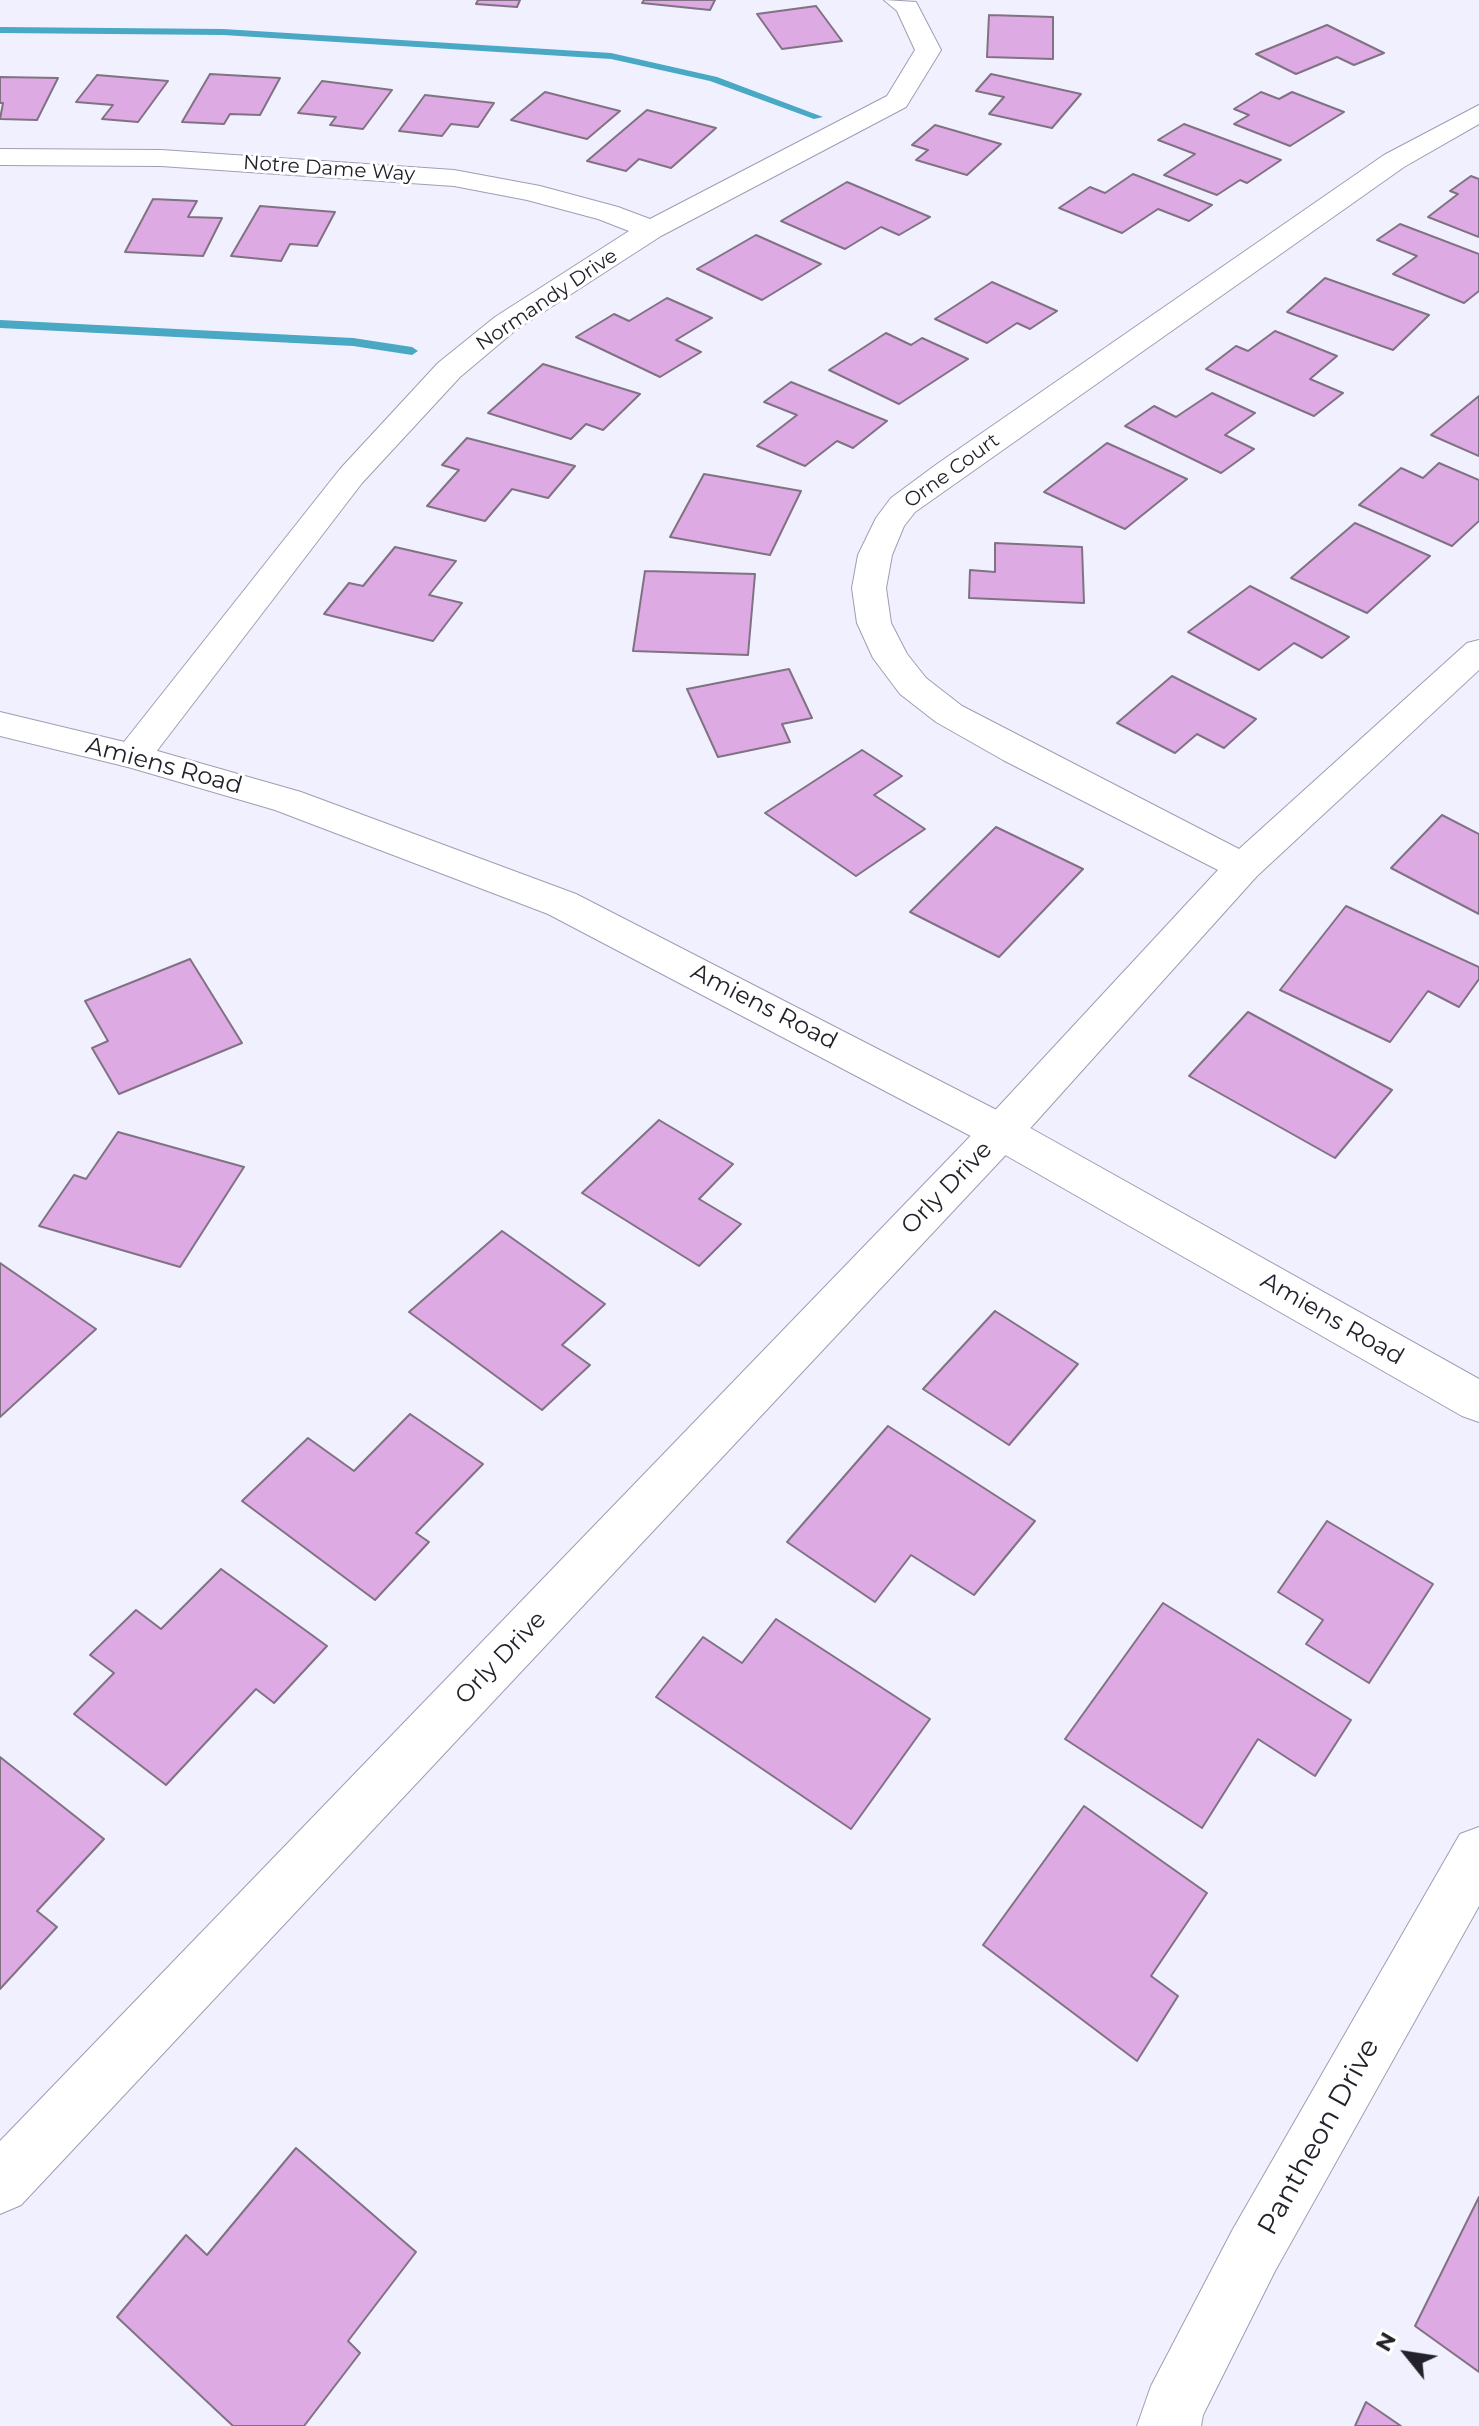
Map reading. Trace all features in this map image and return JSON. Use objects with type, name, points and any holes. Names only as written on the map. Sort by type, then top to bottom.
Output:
[{"type":"street","name":"Normandy Drive","points":[[133,756],[351,476],[449,370],[506,323],[651,230],[897,101],[928,50],[907,7],[896,0]]},
{"type":"street","name":"Orne Court","points":[[1243,867],[1016,751],[949,714],[913,686],[891,658],[874,623],[869,588],[875,555],[888,525],[903,505],[937,480],[1394,161],[1479,113]]},
{"type":"street","name":"Notre Dame Way","points":[[0,157],[161,158],[454,178],[530,192],[608,213],[651,230]]},
{"type":"street","points":[[1001,1132],[1243,867],[1479,651]]},
{"type":"street","name":"Amiens Road","points":[[0,724],[133,756],[288,801],[562,904],[1001,1132],[1479,1402]]},
{"type":"street","name":"Orly Drive","points":[[0,2184],[1001,1132]]},
{"type":"street","name":"Pantheon Drive","points":[[1169,2426],[1173,2408],[1254,2250],[1479,1853]]},
{"type":"building","points":[[478,0],[520,0],[517,7],[476,4]]},
{"type":"building","points":[[644,0],[715,0],[710,10],[642,3]]},
{"type":"building","points":[[816,6],[842,41],[782,49],[757,14]]},
{"type":"building","points":[[989,15],[1053,17],[1053,59],[987,57]]},
{"type":"building","points":[[1327,25],[1384,53],[1354,65],[1337,57],[1296,74],[1256,54]]},
{"type":"building","points":[[210,74],[280,78],[260,115],[230,114],[224,124],[182,122]]},
{"type":"building","points":[[991,74],[1081,94],[1052,128],[989,114],[1004,97],[976,91]]},
{"type":"building","points":[[97,75],[168,81],[138,122],[102,119],[113,105],[76,102]]},
{"type":"building","points":[[0,77],[58,78],[37,120],[0,119],[3,103],[0,103]]},
{"type":"building","points":[[322,81],[392,90],[363,129],[330,125],[336,117],[298,113]]},
{"type":"building","points":[[545,92],[620,111],[587,139],[511,120]]},
{"type":"building","points":[[1261,92],[1279,99],[1292,92],[1344,112],[1290,146],[1234,124],[1249,115],[1234,109]]},
{"type":"building","points":[[425,95],[494,103],[478,127],[451,124],[442,136],[399,131]]},
{"type":"building","points":[[647,110],[716,128],[671,168],[639,159],[626,171],[587,161]]},
{"type":"building","points":[[1184,124],[1281,160],[1247,183],[1240,180],[1217,195],[1164,175],[1195,154],[1158,140]]},
{"type":"building","points":[[935,125],[1001,144],[967,175],[916,160],[928,150],[912,145]]},
{"type":"building","points":[[1133,174],[1212,205],[1189,221],[1158,209],[1122,233],[1059,208],[1090,187],[1105,193]]},
{"type":"building","points":[[1471,176],[1479,179],[1479,237],[1428,217],[1458,194],[1450,191]]},
{"type":"building","points":[[847,182],[930,217],[899,235],[881,227],[845,249],[781,221]]},
{"type":"building","points":[[153,199],[197,201],[188,217],[222,218],[203,256],[125,252]]},
{"type":"building","points":[[260,206],[335,212],[317,246],[290,244],[281,261],[231,256]]},
{"type":"building","points":[[1400,224],[1479,254],[1479,291],[1464,303],[1393,274],[1417,256],[1377,240]]},
{"type":"building","points":[[756,235],[821,264],[762,300],[697,269]]},
{"type":"building","points":[[1325,278],[1429,315],[1393,350],[1287,312]]},
{"type":"building","points":[[992,282],[1057,311],[1030,329],[1017,323],[987,343],[935,319]]},
{"type":"building","points":[[667,298],[712,318],[676,340],[701,352],[660,377],[576,337],[614,314],[629,321]]},
{"type":"building","points":[[1275,331],[1337,356],[1310,379],[1343,393],[1314,416],[1206,369],[1236,346],[1248,351]]},
{"type":"building","points":[[886,333],[911,345],[922,338],[968,359],[899,404],[829,370]]},
{"type":"building","points":[[543,364],[640,394],[603,430],[586,424],[571,439],[488,413]]},
{"type":"building","points":[[791,382],[887,421],[853,448],[837,441],[805,466],[757,446],[797,415],[764,402]]},
{"type":"building","points":[[1212,393],[1255,413],[1225,435],[1254,449],[1221,473],[1125,426],[1154,406],[1176,417]]},
{"type":"building","points":[[1479,396],[1479,456],[1431,435]]},
{"type":"building","points":[[467,438],[575,466],[548,498],[512,489],[485,521],[427,506],[459,470],[442,465]]},
{"type":"building","points":[[1107,443],[1187,479],[1125,529],[1044,492]]},
{"type":"building","points":[[1439,463],[1479,480],[1479,521],[1452,546],[1359,505],[1401,468],[1423,478]]},
{"type":"building","points":[[704,474],[801,491],[770,555],[670,537]]},
{"type":"building","points":[[1355,523],[1430,556],[1367,613],[1291,578]]},
{"type":"building","points":[[995,543],[1082,547],[1084,603],[969,598],[970,570],[995,572]]},
{"type":"building","points":[[395,547],[456,561],[429,595],[462,603],[433,641],[324,614],[349,583],[363,586]]},
{"type":"building","points":[[645,571],[755,574],[748,655],[633,651]]},
{"type":"building","points":[[1250,586],[1349,637],[1322,658],[1294,643],[1259,670],[1188,632]]},
{"type":"building","points":[[789,669],[812,718],[782,724],[790,742],[718,757],[687,689]]},
{"type":"building","points":[[1172,676],[1256,719],[1224,748],[1197,734],[1175,753],[1117,723]]},
{"type":"building","points":[[862,750],[902,776],[874,795],[925,829],[856,876],[765,813]]},
{"type":"building","points":[[1442,815],[1479,834],[1479,914],[1391,868]]},
{"type":"building","points":[[996,827],[1083,869],[999,957],[910,912]]},
{"type":"building","points":[[1346,906],[1479,967],[1479,979],[1459,1007],[1428,991],[1390,1042],[1280,990]]},
{"type":"building","points":[[190,959],[242,1043],[119,1094],[92,1048],[108,1041],[85,1001]]},
{"type":"building","points":[[1248,1012],[1392,1090],[1335,1158],[1189,1076]]},
{"type":"building","points":[[659,1120],[733,1164],[699,1199],[741,1224],[699,1266],[582,1193]]},
{"type":"building","points":[[118,1132],[244,1167],[180,1267],[39,1226],[74,1175],[86,1179]]},
{"type":"building","points":[[502,1231],[605,1304],[562,1345],[590,1365],[542,1410],[409,1312]]},
{"type":"building","points":[[0,1263],[96,1329],[0,1417]]},
{"type":"building","points":[[995,1311],[1078,1364],[1009,1445],[923,1389]]},
{"type":"building","points":[[410,1414],[483,1464],[416,1533],[429,1542],[375,1600],[242,1501],[308,1438],[354,1471]]},
{"type":"building","points":[[888,1426],[1035,1521],[974,1595],[911,1555],[875,1602],[787,1542]]},
{"type":"building","points":[[1327,1521],[1433,1584],[1369,1683],[1306,1644],[1323,1620],[1278,1592]]},
{"type":"building","points":[[221,1569],[327,1646],[274,1703],[256,1689],[166,1785],[74,1714],[114,1673],[90,1655],[136,1610],[161,1629]]},
{"type":"building","points":[[1163,1603],[1351,1720],[1315,1776],[1258,1739],[1202,1828],[1065,1739]]},
{"type":"building","points":[[776,1619],[930,1719],[851,1829],[656,1697],[703,1637],[742,1663]]},
{"type":"building","points":[[0,1757],[104,1839],[37,1911],[57,1927],[0,1989]]},
{"type":"building","points":[[1084,1806],[1207,1893],[1151,1976],[1178,1996],[1137,2061],[983,1945]]},
{"type":"building","points":[[296,2148],[416,2252],[348,2341],[360,2353],[304,2426],[233,2426],[117,2317],[186,2235],[207,2255]]},
{"type":"building","points":[[1479,2197],[1479,2372],[1415,2326]]},
{"type":"building","points":[[1366,2402],[1401,2426],[1355,2426]]},
{"type":"waterway","points":[[0,30],[223,32],[611,56],[713,79],[818,117]]},
{"type":"waterway","points":[[0,324],[353,342],[412,351]]}]
